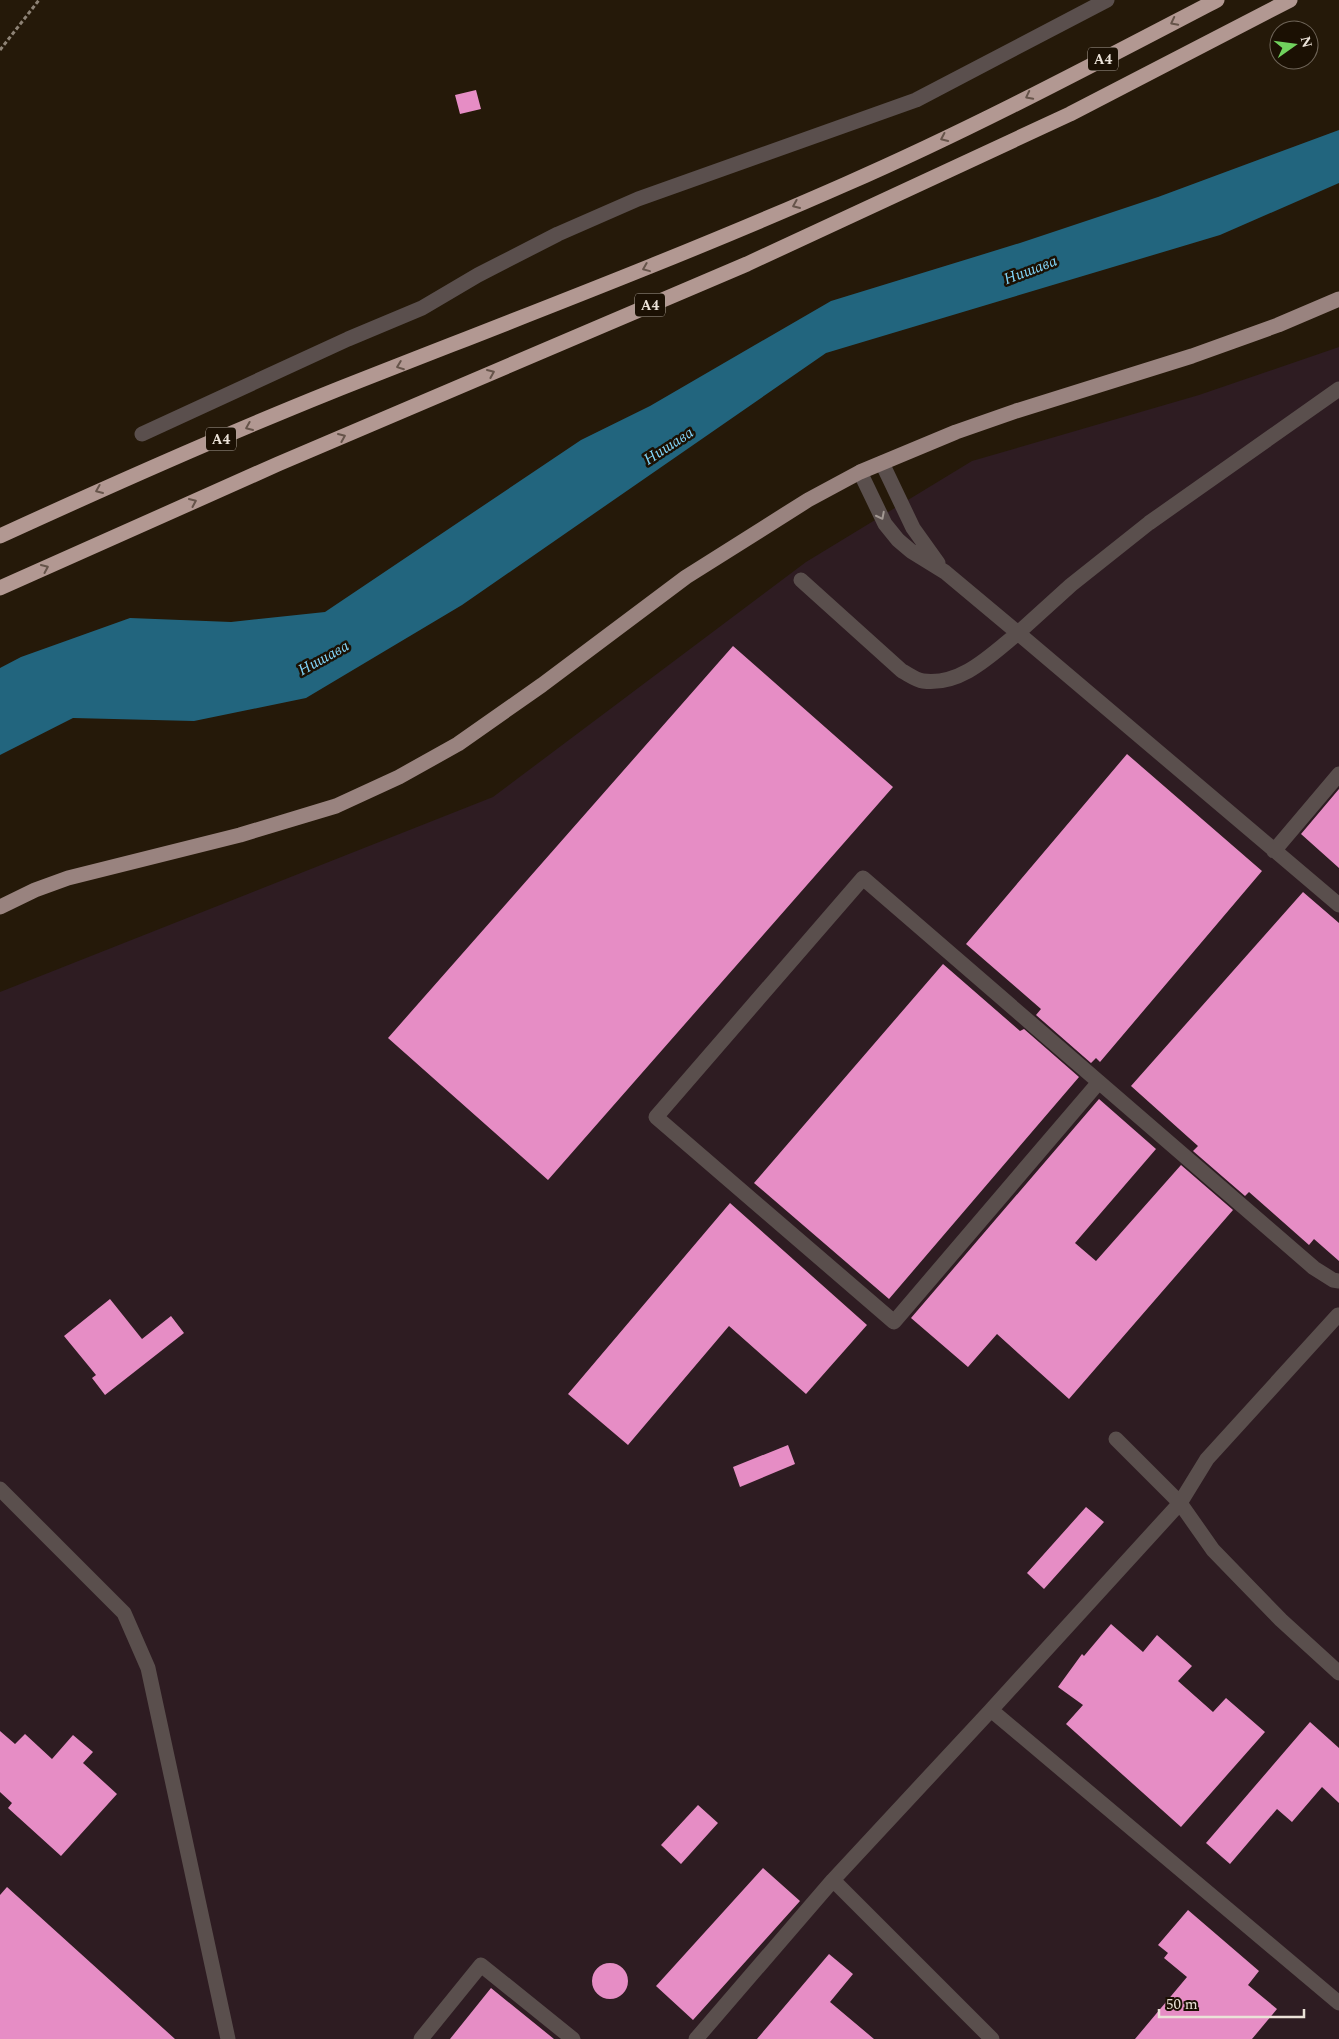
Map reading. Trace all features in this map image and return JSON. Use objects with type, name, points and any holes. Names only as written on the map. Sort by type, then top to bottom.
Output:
[{"type":"highway","name":"A4","points":[[0,536],[90,494],[328,393],[688,251],[848,183],[988,117],[1217,0]]},
{"type":"highway","name":"A4","points":[[0,588],[288,460],[747,264],[853,216],[1070,114],[1290,0]]},
{"type":"main road","points":[[0,907],[35,890],[68,878],[240,836],[336,806],[399,777],[438,756],[487,724],[686,576],[808,500],[860,472],[947,436],[1016,411],[1094,388],[1209,350],[1278,325],[1339,299]]},
{"type":"street","points":[[142,434],[348,339],[422,308],[478,275],[549,239],[638,199],[916,100],[1107,0]]},
{"type":"street","points":[[801,580],[902,671],[922,681],[947,681],[970,670],[1018,633],[1071,585],[1149,524],[1339,389]]},
{"type":"street","points":[[882,463],[913,528],[945,572]]},
{"type":"street","points":[[860,472],[885,524],[911,550],[945,572],[1339,906]]},
{"type":"street","points":[[1274,850],[1339,774]]},
{"type":"street","points":[[1099,1082],[894,1322],[656,1117],[863,878],[1099,1082],[1314,1268],[1333,1280],[1339,1281]]},
{"type":"street","points":[[696,2039],[833,1880],[1180,1503],[1207,1460],[1338,1315]]},
{"type":"street","points":[[1116,1439],[1180,1503],[1213,1550],[1281,1620],[1339,1673]]},
{"type":"street","points":[[0,1489],[124,1613],[148,1668],[228,2039]]},
{"type":"street","points":[[991,1710],[1339,2003]]},
{"type":"street","points":[[833,1880],[992,2039]]},
{"type":"street","points":[[421,2039],[480,1965],[573,2039]]},
{"type":"path","points":[[0,50],[39,0]]},
{"type":"shaded area","points":[[1339,347],[1339,2039],[0,2039],[0,992],[493,797],[806,562],[972,461],[1199,395]]},
{"type":"water","name":"Нишава","points":[[1339,130],[1339,183],[1220,235],[826,353],[462,605],[306,698],[194,721],[73,718],[0,755],[0,668],[21,657],[130,618],[231,622],[325,612],[581,440],[650,406],[831,301],[1020,243],[1158,197]]},
{"type":"building","points":[[476,90],[481,109],[460,114],[455,95]]},
{"type":"building","points":[[733,646],[893,787],[548,1180],[388,1038]]},
{"type":"building","points":[[1127,754],[1262,871],[1100,1062],[1096,1058],[1091,1063],[1036,1015],[1041,1009],[966,944]]},
{"type":"building","points":[[1339,789],[1339,868],[1301,834]]},
{"type":"building","points":[[1303,892],[1339,923],[1339,1261],[1314,1239],[1309,1245],[1249,1192],[1245,1196],[1193,1151],[1198,1146],[1131,1086]]},
{"type":"building","points":[[943,964],[1020,1031],[1024,1029],[1079,1077],[889,1299],[754,1183]]},
{"type":"building","points":[[1099,1099],[1156,1149],[1075,1243],[1096,1261],[1181,1165],[1233,1210],[1069,1399],[997,1334],[968,1367],[911,1318]]},
{"type":"building","points":[[730,1203],[867,1325],[806,1394],[729,1326],[628,1445],[568,1394]]},
{"type":"building","points":[[110,1299],[142,1339],[171,1316],[184,1333],[105,1395],[92,1378],[96,1375],[64,1336]]},
{"type":"building","points":[[788,1445],[795,1464],[740,1487],[733,1467]]},
{"type":"building","points":[[1086,1507],[1104,1522],[1044,1589],[1027,1573]]},
{"type":"building","points":[[1111,1624],[1143,1652],[1157,1635],[1192,1666],[1178,1681],[1213,1712],[1226,1698],[1265,1732],[1181,1827],[1066,1724],[1083,1705],[1058,1687],[1082,1654],[1084,1656]]},
{"type":"building","points":[[1310,1722],[1339,1748],[1339,1803],[1322,1787],[1292,1822],[1277,1809],[1230,1864],[1206,1843]]},
{"type":"building","points":[[0,1731],[15,1744],[25,1734],[52,1759],[73,1735],[93,1752],[83,1763],[117,1794],[61,1856],[8,1808],[12,1803],[0,1792]]},
{"type":"building","points":[[698,1805],[718,1823],[681,1864],[661,1845]]},
{"type":"building","points":[[763,1868],[800,1901],[693,2020],[656,1986]]},
{"type":"building","points":[[7,1887],[175,2039],[0,2039],[0,1895]]},
{"type":"building","points":[[1188,1910],[1259,1971],[1248,1985],[1277,2009],[1252,2039],[1135,2039],[1187,1977],[1164,1958],[1168,1953],[1158,1945]]},
{"type":"building","points":[[829,1954],[853,1974],[830,2002],[874,2039],[757,2039]]},
{"type":"building","points":[[610,1963],[617,1964],[623,1968],[627,1974],[627,1988],[623,1994],[617,1998],[610,1999],[603,1998],[597,1994],[593,1988],[592,1981],[593,1974],[597,1968],[603,1964]]},
{"type":"building","points":[[491,1988],[554,2039],[450,2039]]}]
